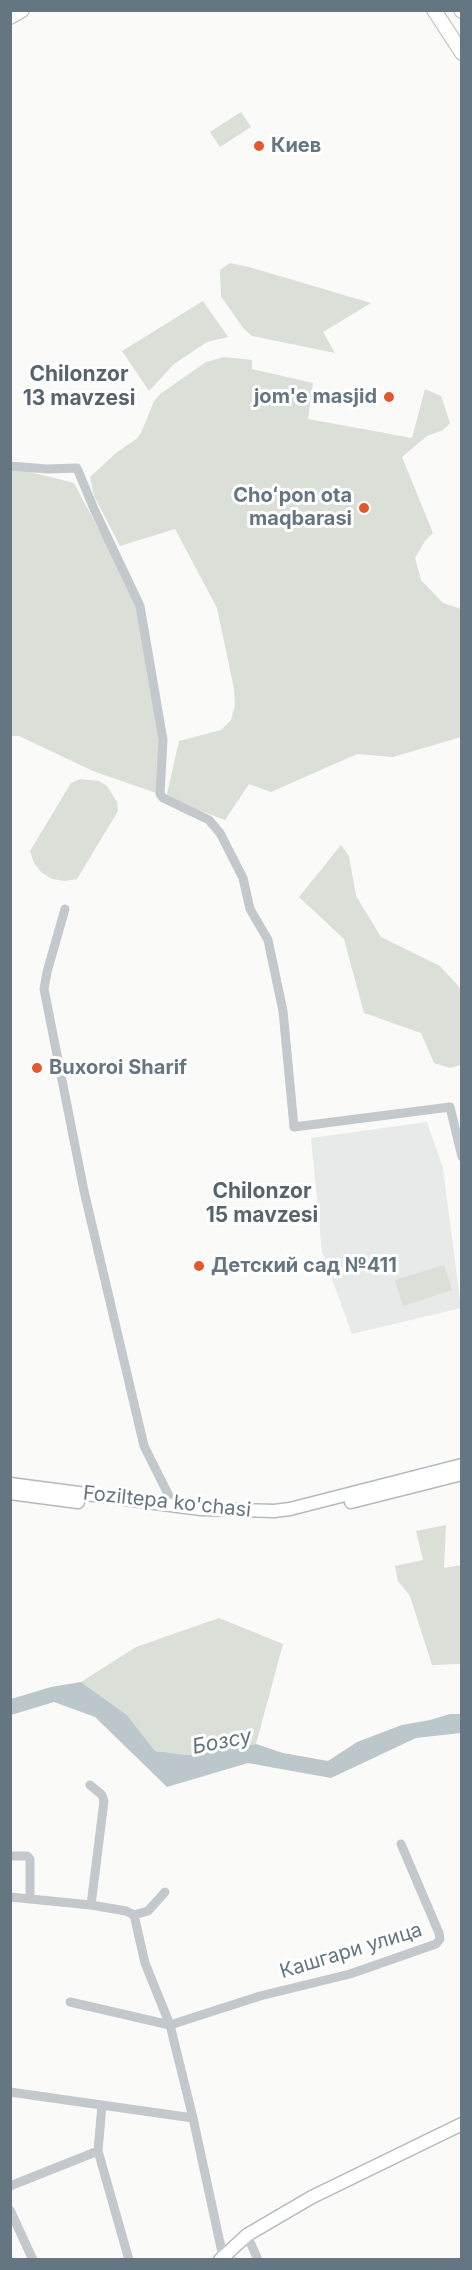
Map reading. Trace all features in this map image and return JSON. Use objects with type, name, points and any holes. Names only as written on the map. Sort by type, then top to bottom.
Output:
[{"type":"main road","points":[[10,17],[22,10]]},
{"type":"main road","points":[[434,10],[462,53]]},
{"type":"main road","name":"Foziltepa ko'chasi","points":[[10,1484],[173,1509],[248,1511],[290,1509],[462,1465]]},
{"type":"main road","name":"Foziltepa ko'chasi","points":[[10,1494],[248,1518],[293,1516],[462,1474]]},
{"type":"main road","points":[[222,2258],[247,2235],[312,2197],[462,2124]]},
{"type":"street","points":[[10,466],[47,470],[77,468],[140,606],[163,740],[160,794],[209,820],[220,832],[243,878],[250,909],[268,940],[283,1011],[294,1127],[450,1107],[462,1157]]},
{"type":"street","points":[[65,909],[46,972],[44,989],[84,1191],[144,1446],[173,1509]]},
{"type":"street","points":[[90,1785],[104,1801],[91,1905]]},
{"type":"street","name":"Кашгари улица","points":[[170,2025],[260,1996],[351,1974],[436,1944],[441,1939],[440,1933],[401,1844]]},
{"type":"street","points":[[10,1856],[27,1856],[30,1859],[30,1899]]},
{"type":"street","points":[[10,1897],[91,1905],[126,1911],[134,1915],[148,1911],[165,1892]]},
{"type":"street","points":[[134,1915],[145,1963],[170,2025],[193,2118],[222,2258]]},
{"type":"street","points":[[70,2002],[170,2025]]},
{"type":"street","points":[[10,2091],[193,2118]]},
{"type":"street","points":[[102,2105],[98,2151],[129,2259]]},
{"type":"street","points":[[10,2186],[98,2151]]},
{"type":"street","points":[[10,2210],[33,2259]]},
{"type":"street","points":[[247,2235],[258,2259]]},
{"type":"shaded area","points":[[241,112],[251,127],[220,147],[210,132]]},
{"type":"shaded area","points":[[230,263],[371,303],[323,332],[335,353],[252,336],[243,328],[221,296],[220,270]]},
{"type":"shaded area","points":[[203,301],[228,337],[207,342],[174,364],[149,391],[122,351]]},
{"type":"shaded area","points":[[224,357],[252,360],[252,369],[313,383],[308,419],[412,438],[425,389],[441,396],[450,423],[443,430],[427,436],[402,457],[433,533],[425,541],[415,558],[421,580],[443,603],[461,609],[461,737],[393,757],[357,754],[271,792],[249,784],[225,820],[166,798],[179,741],[221,730],[231,720],[235,705],[234,689],[217,608],[175,529],[120,546],[94,496],[90,477],[116,453],[136,439],[141,433],[154,401],[160,394],[206,362]]},
{"type":"shaded area","points":[[10,467],[74,483],[138,603],[167,738],[159,794],[93,771],[19,736],[11,736]]},
{"type":"shaded area","points":[[80,779],[99,781],[107,786],[117,802],[118,811],[77,879],[65,881],[52,879],[41,872],[34,863],[30,851],[71,783]]},
{"type":"shaded area","points":[[341,845],[349,856],[356,896],[381,937],[440,966],[461,989],[461,1065],[450,1068],[434,1063],[421,1033],[364,1013],[344,939],[299,897]]},
{"type":"shaded area","points":[[427,1122],[443,1168],[461,1308],[352,1334],[322,1252],[311,1138]]},
{"type":"shaded area","points":[[444,1265],[452,1290],[403,1306],[395,1280]]},
{"type":"shaded area","points":[[446,1525],[444,1568],[461,1565],[461,1664],[432,1665],[410,1596],[398,1581],[395,1566],[423,1560],[416,1531]]},
{"type":"shaded area","points":[[219,1618],[283,1644],[256,1744],[187,1755],[155,1751],[127,1715],[81,1682],[136,1647]]},
{"type":"shaded area","name":"Бозсу","points":[[81,1682],[127,1715],[155,1751],[187,1755],[256,1744],[283,1753],[328,1761],[357,1742],[402,1725],[450,1714],[461,1714],[461,1733],[416,1738],[331,1778],[248,1763],[167,1787],[95,1717],[54,1702],[11,1715],[11,1699],[51,1687]]},
{"type":"place","name":"Киев","points":[[259,146]]},
{"type":"place","name":"jom'e masjid","points":[[389,397]]},
{"type":"place","name":"Choʻpon ota maqbarasi","points":[[364,508]]},
{"type":"place","name":"Buxoroi Sharif","points":[[37,1068]]},
{"type":"place","name":"Детский сад №411","points":[[199,1266]]},
{"type":"district","name":"Chilonzor 13 mavzesi","points":[[79,387]]},
{"type":"district","name":"Chilonzor 15 mavzesi","points":[[262,1204]]}]
